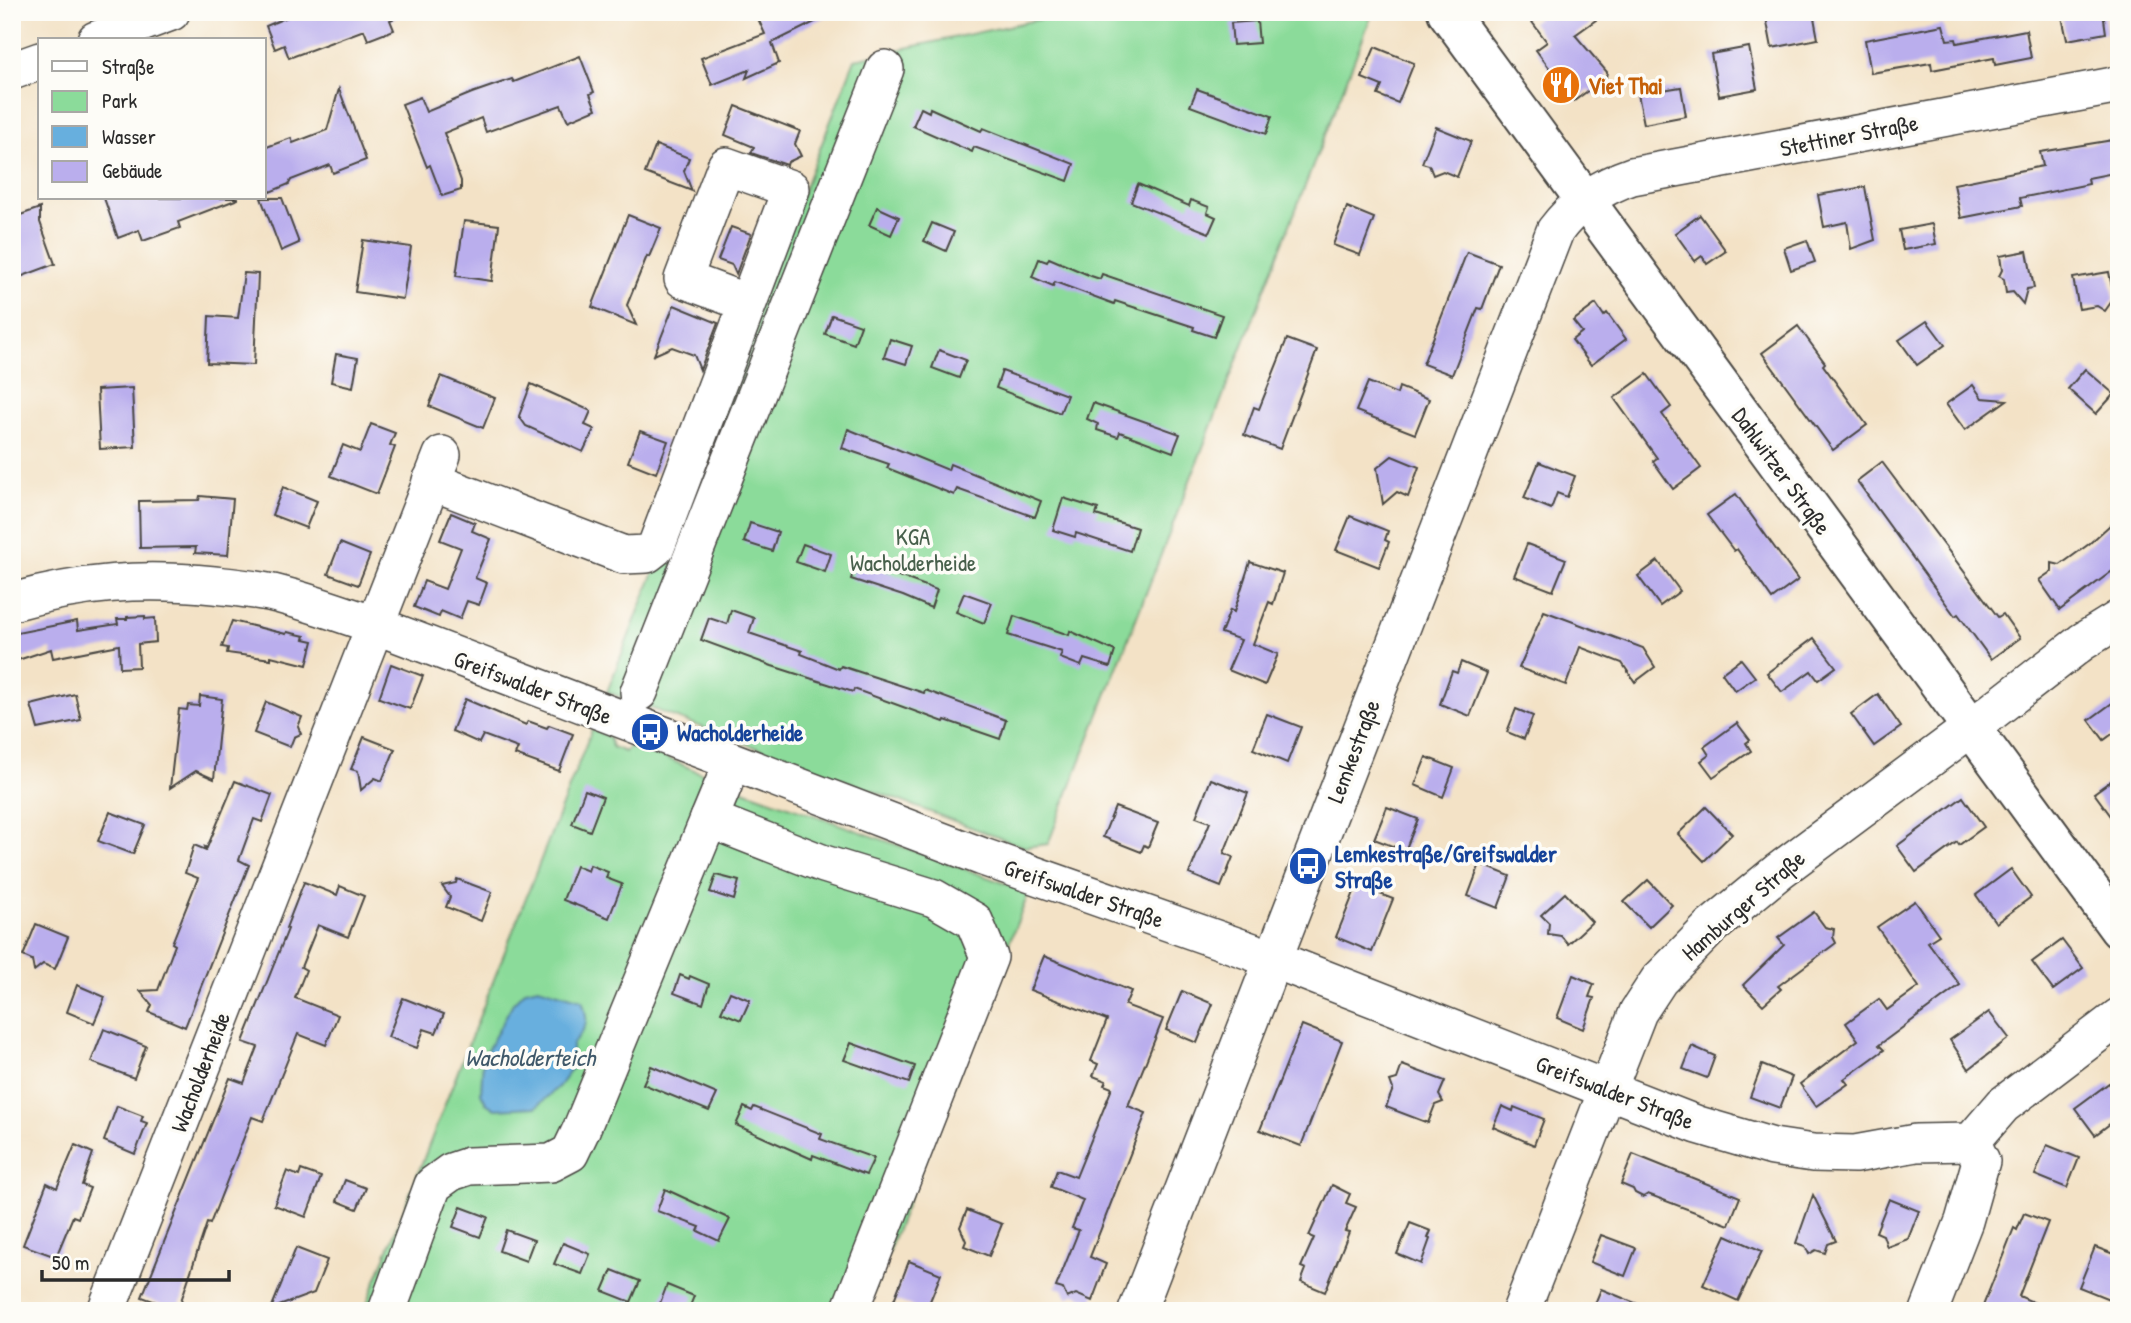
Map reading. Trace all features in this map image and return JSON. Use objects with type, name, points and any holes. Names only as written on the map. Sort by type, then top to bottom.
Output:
[{"type":"main road","name":"Dahlwitzer Straße","points":[[1447,12],[2119,929]]},
{"type":"street","points":[[101,38],[171,12]]},
{"type":"street","points":[[12,71],[38,62]]},
{"type":"street","points":[[639,692],[885,69]]},
{"type":"street","name":"Stettiner Straße","points":[[1584,201],[1613,182],[1632,176],[2119,85]]},
{"type":"street","name":"Lemkestraße","points":[[1137,1311],[1555,230],[1584,201]]},
{"type":"street","name":"Wacholderheide","points":[[106,1311],[436,468],[624,555],[647,554],[656,547],[747,303]]},
{"type":"street","name":"Greifswalder Straße","points":[[12,602],[51,591],[122,581],[183,582],[270,592],[375,625],[983,857],[1273,959],[1698,1125],[1773,1147],[1813,1153],[1855,1154],[1916,1143],[1971,1142]]},
{"type":"street","name":"Hamburger Straße","points":[[1521,1311],[1638,1012],[1659,980],[1711,927],[1779,871],[2082,642],[2119,619]]},
{"type":"street","points":[[387,1311],[433,1185],[451,1172],[469,1166],[551,1163],[569,1153],[581,1130],[724,783]]},
{"type":"street","points":[[709,819],[824,864],[934,898],[974,921],[989,957],[850,1311]]},
{"type":"street","points":[[1929,1311],[1964,1221],[1980,1161],[1971,1142],[2003,1105],[2119,1017]]},
{"type":"green space","name":"KGA Wacholderheide","points":[[1073,12],[1373,12],[1048,844],[1024,847],[607,692],[855,59]]},
{"type":"green space","points":[[592,729],[609,737],[612,747],[625,752],[632,743],[724,783],[1029,892],[865,1311],[364,1311]]},
{"type":"water","name":"Wacholderteich","points":[[538,987],[582,1000],[586,1024],[572,1045],[572,1068],[559,1086],[536,1107],[495,1109],[486,1103],[481,1093],[483,1058],[513,1003],[526,990]]},
{"type":"building","points":[[299,12],[405,14],[390,20],[394,30],[368,40],[364,30],[289,58],[284,45],[275,49],[266,26]]},
{"type":"building","points":[[755,12],[835,12],[772,43],[779,63],[746,78],[749,70],[712,85],[701,58],[765,34]]},
{"type":"building","points":[[1546,12],[1607,12],[1575,35],[1607,72],[1604,87],[1594,96],[1589,90],[1574,101],[1536,50],[1547,42],[1532,22]]},
{"type":"building","points":[[1765,12],[1813,12],[1818,39],[1772,48]]},
{"type":"building","points":[[2061,12],[2103,12],[2106,33],[2067,40]]},
{"type":"building","points":[[1257,21],[1259,43],[1233,45],[1231,23]]},
{"type":"building","points":[[1943,25],[1947,40],[1956,39],[1957,43],[2026,30],[2031,58],[1995,65],[1994,58],[1932,70],[1931,63],[1871,73],[1865,40]]},
{"type":"building","points":[[1375,47],[1414,63],[1398,103],[1378,95],[1382,86],[1362,78]]},
{"type":"building","points":[[1749,47],[1757,89],[1719,96],[1711,54]]},
{"type":"building","points":[[580,56],[594,92],[590,94],[596,109],[568,121],[561,105],[486,132],[481,118],[444,133],[461,181],[461,190],[442,196],[430,165],[427,167],[402,104],[420,97],[426,112],[472,93],[512,79],[514,82]]},
{"type":"building","points":[[1681,87],[1686,116],[1644,124],[1638,94]]},
{"type":"building","points":[[339,89],[366,160],[333,173],[330,165],[291,180],[289,184],[270,192],[266,181],[266,147],[291,138],[293,143],[327,130]]},
{"type":"building","points":[[1197,89],[1272,116],[1266,134],[1190,106]]},
{"type":"building","points":[[736,106],[800,131],[795,144],[801,156],[787,165],[751,153],[754,147],[725,135]]},
{"type":"building","points":[[921,108],[929,112],[930,108],[981,131],[983,128],[1074,164],[1068,181],[974,147],[972,152],[913,126]]},
{"type":"building","points":[[1436,127],[1471,141],[1457,177],[1443,171],[1433,175],[1429,165],[1422,163]]},
{"type":"building","points":[[2119,139],[2119,172],[2088,178],[2089,184],[2020,198],[2022,206],[1961,218],[1954,184],[2043,166],[2040,152]]},
{"type":"building","points":[[656,145],[689,158],[684,171],[692,191],[645,173]]},
{"type":"building","points":[[1138,184],[1189,206],[1191,200],[1209,207],[1207,213],[1216,217],[1209,233],[1131,202]]},
{"type":"building","points":[[1865,187],[1875,240],[1851,249],[1847,222],[1824,227],[1818,195]]},
{"type":"building","points":[[266,198],[282,198],[299,243],[281,251],[262,200]]},
{"type":"building","points":[[105,200],[235,200],[178,222],[180,228],[143,241],[139,230],[118,238]]},
{"type":"building","points":[[877,207],[899,217],[891,235],[869,225]]},
{"type":"building","points":[[1347,207],[1374,218],[1360,255],[1333,245]]},
{"type":"building","points":[[40,208],[40,222],[55,264],[12,280],[12,218]]},
{"type":"building","points":[[628,215],[661,228],[627,305],[636,325],[592,307]]},
{"type":"building","points":[[1700,215],[1726,251],[1707,264],[1702,256],[1695,261],[1675,233]]},
{"type":"building","points":[[464,221],[499,225],[492,281],[456,276]]},
{"type":"building","points":[[932,223],[954,232],[946,251],[924,241]]},
{"type":"building","points":[[1932,224],[1936,244],[1903,250],[1899,230]]},
{"type":"building","points":[[731,227],[751,234],[736,274],[732,265],[718,260]]},
{"type":"building","points":[[363,240],[411,247],[403,299],[355,292]]},
{"type":"building","points":[[1807,240],[1815,262],[1791,270],[1784,248]]},
{"type":"building","points":[[2027,251],[2034,288],[2027,289],[2023,304],[2013,292],[2006,293],[2004,279],[1999,276],[2002,270],[2000,256]]},
{"type":"building","points":[[1467,252],[1499,264],[1482,309],[1478,308],[1452,375],[1423,364]]},
{"type":"building","points":[[1049,258],[1100,279],[1102,274],[1222,315],[1214,337],[1193,330],[1194,327],[1115,301],[1114,304],[1055,282],[1053,286],[1032,277],[1039,259],[1047,262]]},
{"type":"building","points":[[2109,272],[2114,298],[2105,311],[2097,306],[2079,309],[2073,278]]},
{"type":"building","points":[[244,273],[258,274],[254,365],[207,363],[209,316],[238,318]]},
{"type":"building","points":[[1596,304],[1604,316],[1607,313],[1626,339],[1591,365],[1572,340],[1582,332],[1573,321]]},
{"type":"building","points":[[674,305],[718,323],[700,370],[694,355],[672,347],[654,355]]},
{"type":"building","points":[[832,315],[861,325],[854,344],[825,334]]},
{"type":"building","points":[[1927,321],[1945,345],[1917,365],[1899,340]]},
{"type":"building","points":[[1798,326],[1867,425],[1833,450],[1762,353]]},
{"type":"building","points":[[890,339],[912,346],[906,364],[884,357]]},
{"type":"building","points":[[1287,339],[1317,350],[1280,449],[1244,435],[1254,407],[1259,409]]},
{"type":"building","points":[[939,350],[966,360],[959,378],[932,368]]},
{"type":"building","points":[[336,354],[358,358],[353,387],[331,382]]},
{"type":"building","points":[[2085,369],[2114,394],[2096,414],[2068,389]]},
{"type":"building","points":[[1002,371],[1067,395],[1060,413],[996,388]]},
{"type":"building","points":[[1647,374],[1671,407],[1662,414],[1701,468],[1673,489],[1653,461],[1657,458],[1614,398]]},
{"type":"building","points":[[441,376],[495,398],[483,428],[429,406]]},
{"type":"building","points":[[1368,382],[1397,394],[1399,387],[1429,399],[1415,434],[1356,411]]},
{"type":"building","points":[[531,384],[591,411],[585,425],[594,429],[583,452],[526,426],[519,416]]},
{"type":"building","points":[[1973,385],[1982,398],[2007,400],[1965,430],[1946,404]]},
{"type":"building","points":[[132,388],[135,447],[100,449],[97,390]]},
{"type":"building","points":[[1093,403],[1180,434],[1173,452],[1120,432],[1118,437],[1097,430],[1098,424],[1087,419]]},
{"type":"building","points":[[371,424],[395,433],[390,445],[395,447],[377,494],[331,476],[343,445],[360,452]]},
{"type":"building","points":[[848,429],[948,470],[950,464],[1041,501],[1035,517],[957,489],[954,495],[887,468],[889,464],[842,448]]},
{"type":"building","points":[[640,431],[668,441],[656,473],[628,462]]},
{"type":"building","points":[[1392,456],[1419,467],[1408,497],[1397,492],[1383,504],[1377,468]]},
{"type":"building","points":[[1539,462],[1575,476],[1567,497],[1557,493],[1551,509],[1524,498]]},
{"type":"building","points":[[1882,462],[1998,617],[2003,614],[2020,638],[1991,659],[1958,614],[1955,616],[1857,481]]},
{"type":"building","points":[[283,487],[317,501],[306,528],[272,515]]},
{"type":"building","points":[[1736,494],[1798,580],[1772,599],[1737,549],[1734,551],[1707,515]]},
{"type":"building","points":[[200,496],[233,499],[228,555],[195,553],[196,547],[140,548],[139,501],[199,500]]},
{"type":"building","points":[[1063,498],[1098,509],[1096,515],[1137,528],[1130,551],[1076,533],[1075,537],[1053,530]]},
{"type":"building","points":[[451,513],[475,523],[472,531],[491,539],[475,578],[487,583],[479,605],[467,601],[460,619],[441,611],[439,617],[414,607],[424,581],[445,589],[461,548],[440,540]]},
{"type":"building","points":[[1350,516],[1388,531],[1385,540],[1389,542],[1379,567],[1336,550]]},
{"type":"building","points":[[2119,517],[2119,566],[2060,610],[2039,580],[2052,571],[2052,563],[2060,565]]},
{"type":"building","points":[[750,523],[778,532],[772,551],[744,542]]},
{"type":"building","points":[[340,543],[370,555],[358,585],[328,574]]},
{"type":"building","points":[[803,544],[831,554],[825,572],[796,562]]},
{"type":"building","points":[[1527,544],[1566,559],[1553,591],[1514,576]]},
{"type":"building","points":[[857,559],[886,567],[885,571],[937,590],[931,608],[851,579]]},
{"type":"building","points":[[1658,561],[1680,591],[1660,606],[1638,576]]},
{"type":"building","points":[[1250,562],[1283,573],[1273,604],[1269,602],[1253,644],[1278,654],[1265,685],[1228,670],[1241,640],[1221,633],[1230,610],[1234,612]]},
{"type":"building","points":[[964,593],[992,603],[984,623],[956,612]]},
{"type":"building","points":[[731,610],[754,618],[749,633],[802,651],[801,654],[839,669],[841,666],[924,693],[925,690],[1006,720],[1000,739],[854,689],[853,692],[772,666],[701,640],[709,618],[727,624]]},
{"type":"building","points":[[1544,611],[1643,648],[1655,667],[1635,682],[1622,663],[1580,647],[1566,685],[1519,668]]},
{"type":"building","points":[[145,616],[145,619],[155,618],[156,642],[138,644],[139,667],[120,668],[119,645],[53,658],[51,649],[12,662],[12,634],[77,621],[78,630],[118,624],[117,619]]},
{"type":"building","points":[[1014,616],[1069,635],[1070,631],[1115,651],[1110,667],[1084,659],[1081,666],[1060,658],[1062,652],[1008,635]]},
{"type":"building","points":[[232,621],[305,636],[304,639],[313,641],[307,665],[271,656],[271,659],[227,653],[228,648],[222,647]]},
{"type":"building","points":[[1814,638],[1836,667],[1818,680],[1811,671],[1782,692],[1767,673]]},
{"type":"building","points":[[1741,659],[1755,677],[1735,691],[1722,673]]},
{"type":"building","points":[[1461,662],[1487,673],[1470,716],[1440,704],[1452,671],[1457,673]]},
{"type":"building","points":[[391,664],[423,676],[410,709],[379,698]]},
{"type":"building","points":[[75,694],[81,720],[38,729],[31,705]]},
{"type":"building","points":[[1878,694],[1901,727],[1874,746],[1851,714]]},
{"type":"building","points":[[200,696],[222,699],[214,779],[196,771],[170,788],[179,709],[187,710],[188,705],[199,706]]},
{"type":"building","points":[[2119,698],[2119,729],[2104,740],[2089,720]]},
{"type":"building","points":[[465,699],[526,725],[528,721],[547,728],[549,725],[573,734],[559,771],[515,755],[518,748],[483,735],[479,743],[452,731]]},
{"type":"building","points":[[266,702],[302,717],[298,727],[301,734],[294,737],[290,747],[254,733]]},
{"type":"building","points":[[1516,709],[1533,716],[1524,739],[1507,732]]},
{"type":"building","points":[[1267,714],[1301,727],[1287,763],[1253,749]]},
{"type":"building","points":[[1737,723],[1750,740],[1746,743],[1751,751],[1713,777],[1701,761],[1709,755],[1704,747]]},
{"type":"building","points":[[364,737],[395,749],[382,781],[375,778],[361,790],[358,771],[351,769]]},
{"type":"building","points":[[1426,757],[1454,768],[1443,797],[1415,785]]},
{"type":"building","points":[[2119,775],[2119,827],[2094,793]]},
{"type":"building","points":[[1211,779],[1248,793],[1224,853],[1233,857],[1221,887],[1189,874],[1210,822],[1196,817]]},
{"type":"building","points":[[235,781],[272,795],[262,822],[254,819],[239,860],[249,865],[185,1027],[149,1012],[152,1005],[140,991],[158,990],[175,945],[172,943],[198,878],[185,873],[194,845],[206,850]]},
{"type":"building","points":[[585,790],[603,797],[590,831],[572,824]]},
{"type":"building","points":[[1963,797],[1984,827],[1959,845],[1957,842],[1916,872],[1897,846]]},
{"type":"building","points":[[1115,807],[1158,823],[1148,847],[1144,845],[1141,852],[1103,837]]},
{"type":"building","points":[[1387,807],[1418,819],[1405,851],[1374,839]]},
{"type":"building","points":[[1706,807],[1732,834],[1704,861],[1678,834]]},
{"type":"building","points":[[110,812],[145,825],[133,854],[98,841]]},
{"type":"building","points":[[1480,864],[1510,876],[1498,908],[1468,896]]},
{"type":"building","points":[[590,865],[608,872],[606,878],[622,884],[609,918],[563,900],[576,866],[588,871]]},
{"type":"building","points":[[2011,869],[2031,897],[1996,923],[1976,895]]},
{"type":"building","points":[[716,875],[739,881],[734,900],[710,892]]},
{"type":"building","points":[[457,879],[492,892],[481,921],[446,907],[450,897],[442,886],[456,883]]},
{"type":"building","points":[[1648,880],[1672,905],[1649,927],[1624,902]]},
{"type":"building","points":[[304,882],[337,895],[340,886],[364,896],[348,937],[318,925],[301,967],[306,970],[295,998],[338,1015],[326,1045],[298,1034],[263,1121],[252,1117],[210,1224],[207,1223],[178,1310],[142,1297],[230,1078],[244,1083],[258,1047],[243,1042]]},
{"type":"building","points":[[1357,885],[1393,899],[1372,952],[1336,937]]},
{"type":"building","points":[[1565,893],[1592,922],[1568,944],[1561,936],[1548,934],[1549,923],[1541,915]]},
{"type":"building","points":[[1915,901],[1939,935],[1928,942],[1960,985],[1879,1045],[1884,1050],[1844,1079],[1848,1084],[1816,1106],[1800,1084],[1858,1040],[1846,1023],[1879,999],[1887,1010],[1919,987],[1877,927]]},
{"type":"building","points":[[1814,912],[1825,927],[1834,929],[1833,937],[1836,943],[1778,986],[1781,989],[1763,1005],[1743,985],[1784,945],[1778,938]]},
{"type":"building","points":[[36,924],[68,937],[55,969],[43,964],[34,971],[32,960],[23,956]]},
{"type":"building","points":[[2062,940],[2083,968],[2053,990],[2032,962]]},
{"type":"building","points":[[1044,956],[1131,991],[1125,1005],[1163,1019],[1128,1106],[1146,1113],[1090,1257],[1106,1264],[1092,1301],[1076,1294],[1067,1298],[1063,1289],[1056,1287],[1079,1230],[1072,1228],[1083,1200],[1051,1187],[1057,1170],[1076,1177],[1112,1088],[1104,1085],[1106,1081],[1093,1076],[1098,1064],[1091,1061],[1107,1020],[1030,990]]},
{"type":"building","points":[[680,975],[709,984],[703,1004],[674,993]]},
{"type":"building","points":[[1573,975],[1594,984],[1589,997],[1594,998],[1583,1029],[1557,1018]]},
{"type":"building","points":[[77,985],[105,997],[94,1023],[67,1012]]},
{"type":"building","points":[[1182,991],[1213,1004],[1197,1043],[1166,1030]]},
{"type":"building","points":[[730,992],[750,1000],[741,1020],[721,1012]]},
{"type":"building","points":[[403,998],[444,1014],[436,1033],[424,1029],[417,1048],[388,1037]]},
{"type":"building","points":[[1989,1012],[2009,1038],[1969,1069],[1950,1040]]},
{"type":"building","points":[[1302,1025],[1342,1041],[1301,1146],[1260,1130]]},
{"type":"building","points":[[104,1029],[146,1046],[134,1078],[91,1062]]},
{"type":"building","points":[[851,1043],[915,1066],[909,1083],[844,1060]]},
{"type":"building","points":[[1692,1046],[1715,1056],[1707,1078],[1683,1069]]},
{"type":"building","points":[[1402,1065],[1445,1081],[1439,1095],[1443,1102],[1435,1105],[1428,1123],[1386,1107],[1393,1089],[1390,1081],[1397,1079]]},
{"type":"building","points":[[1762,1065],[1792,1077],[1780,1108],[1750,1097]]},
{"type":"building","points":[[651,1066],[717,1094],[709,1111],[643,1084]]},
{"type":"building","points":[[2109,1083],[2119,1097],[2119,1117],[2095,1135],[2075,1108]]},
{"type":"building","points":[[117,1106],[143,1116],[141,1121],[147,1123],[135,1154],[104,1141]]},
{"type":"building","points":[[1502,1106],[1513,1111],[1514,1107],[1544,1119],[1534,1145],[1493,1127]]},
{"type":"building","points":[[744,1107],[752,1111],[754,1107],[822,1134],[820,1139],[874,1158],[866,1175],[813,1155],[812,1159],[736,1125]]},
{"type":"building","points":[[75,1145],[93,1153],[82,1185],[90,1188],[78,1218],[73,1216],[56,1257],[23,1245],[47,1183],[57,1188]]},
{"type":"building","points":[[2047,1145],[2079,1158],[2067,1188],[2035,1175]]},
{"type":"building","points":[[1633,1154],[1740,1197],[1729,1225],[1648,1194],[1643,1197],[1621,1184]]},
{"type":"building","points":[[301,1170],[321,1177],[306,1217],[274,1205],[287,1171],[299,1176]]},
{"type":"building","points":[[345,1180],[366,1188],[357,1209],[337,1201]]},
{"type":"building","points":[[1332,1185],[1350,1194],[1346,1203],[1356,1207],[1345,1231],[1349,1232],[1325,1292],[1301,1282],[1306,1269],[1301,1267],[1314,1238],[1309,1236]]},
{"type":"building","points":[[665,1189],[730,1219],[719,1241],[698,1231],[700,1227],[657,1211]]},
{"type":"building","points":[[1813,1195],[1836,1241],[1828,1244],[1825,1253],[1816,1250],[1809,1254],[1805,1246],[1796,1243]]},
{"type":"building","points":[[1889,1199],[1919,1211],[1908,1239],[1887,1247],[1883,1235],[1876,1232]]},
{"type":"building","points":[[461,1207],[488,1217],[480,1237],[453,1227]]},
{"type":"building","points":[[967,1210],[1002,1224],[989,1256],[964,1246],[966,1241],[960,1227]]},
{"type":"building","points":[[2024,1213],[2048,1222],[2019,1296],[2053,1311],[1981,1311],[2014,1228],[2017,1230]]},
{"type":"building","points":[[1410,1223],[1431,1231],[1421,1264],[1397,1254]]},
{"type":"building","points":[[506,1230],[534,1240],[526,1261],[499,1251]]},
{"type":"building","points":[[1601,1235],[1636,1248],[1625,1276],[1590,1262]]},
{"type":"building","points":[[1726,1235],[1762,1251],[1738,1301],[1703,1285]]},
{"type":"building","points":[[563,1243],[590,1254],[582,1274],[554,1264]]},
{"type":"building","points":[[2095,1247],[2119,1256],[2119,1303],[2079,1287]]},
{"type":"building","points":[[296,1248],[327,1260],[314,1293],[271,1309]]},
{"type":"building","points":[[909,1261],[941,1274],[926,1311],[894,1300]]},
{"type":"building","points":[[612,1270],[640,1281],[631,1302],[603,1291]]},
{"type":"building","points":[[667,1285],[694,1296],[688,1311],[670,1311],[659,1306]]},
{"type":"building","points":[[1601,1289],[1652,1310],[1652,1311],[1592,1311]]},
{"type":"place","name":"Viet Thai","points":[[1561,85]]},
{"type":"place","name":"Wacholderheide","points":[[650,732]]},
{"type":"place","name":"Lemkestraße/Greifswalder Straße","points":[[1308,866]]}]
